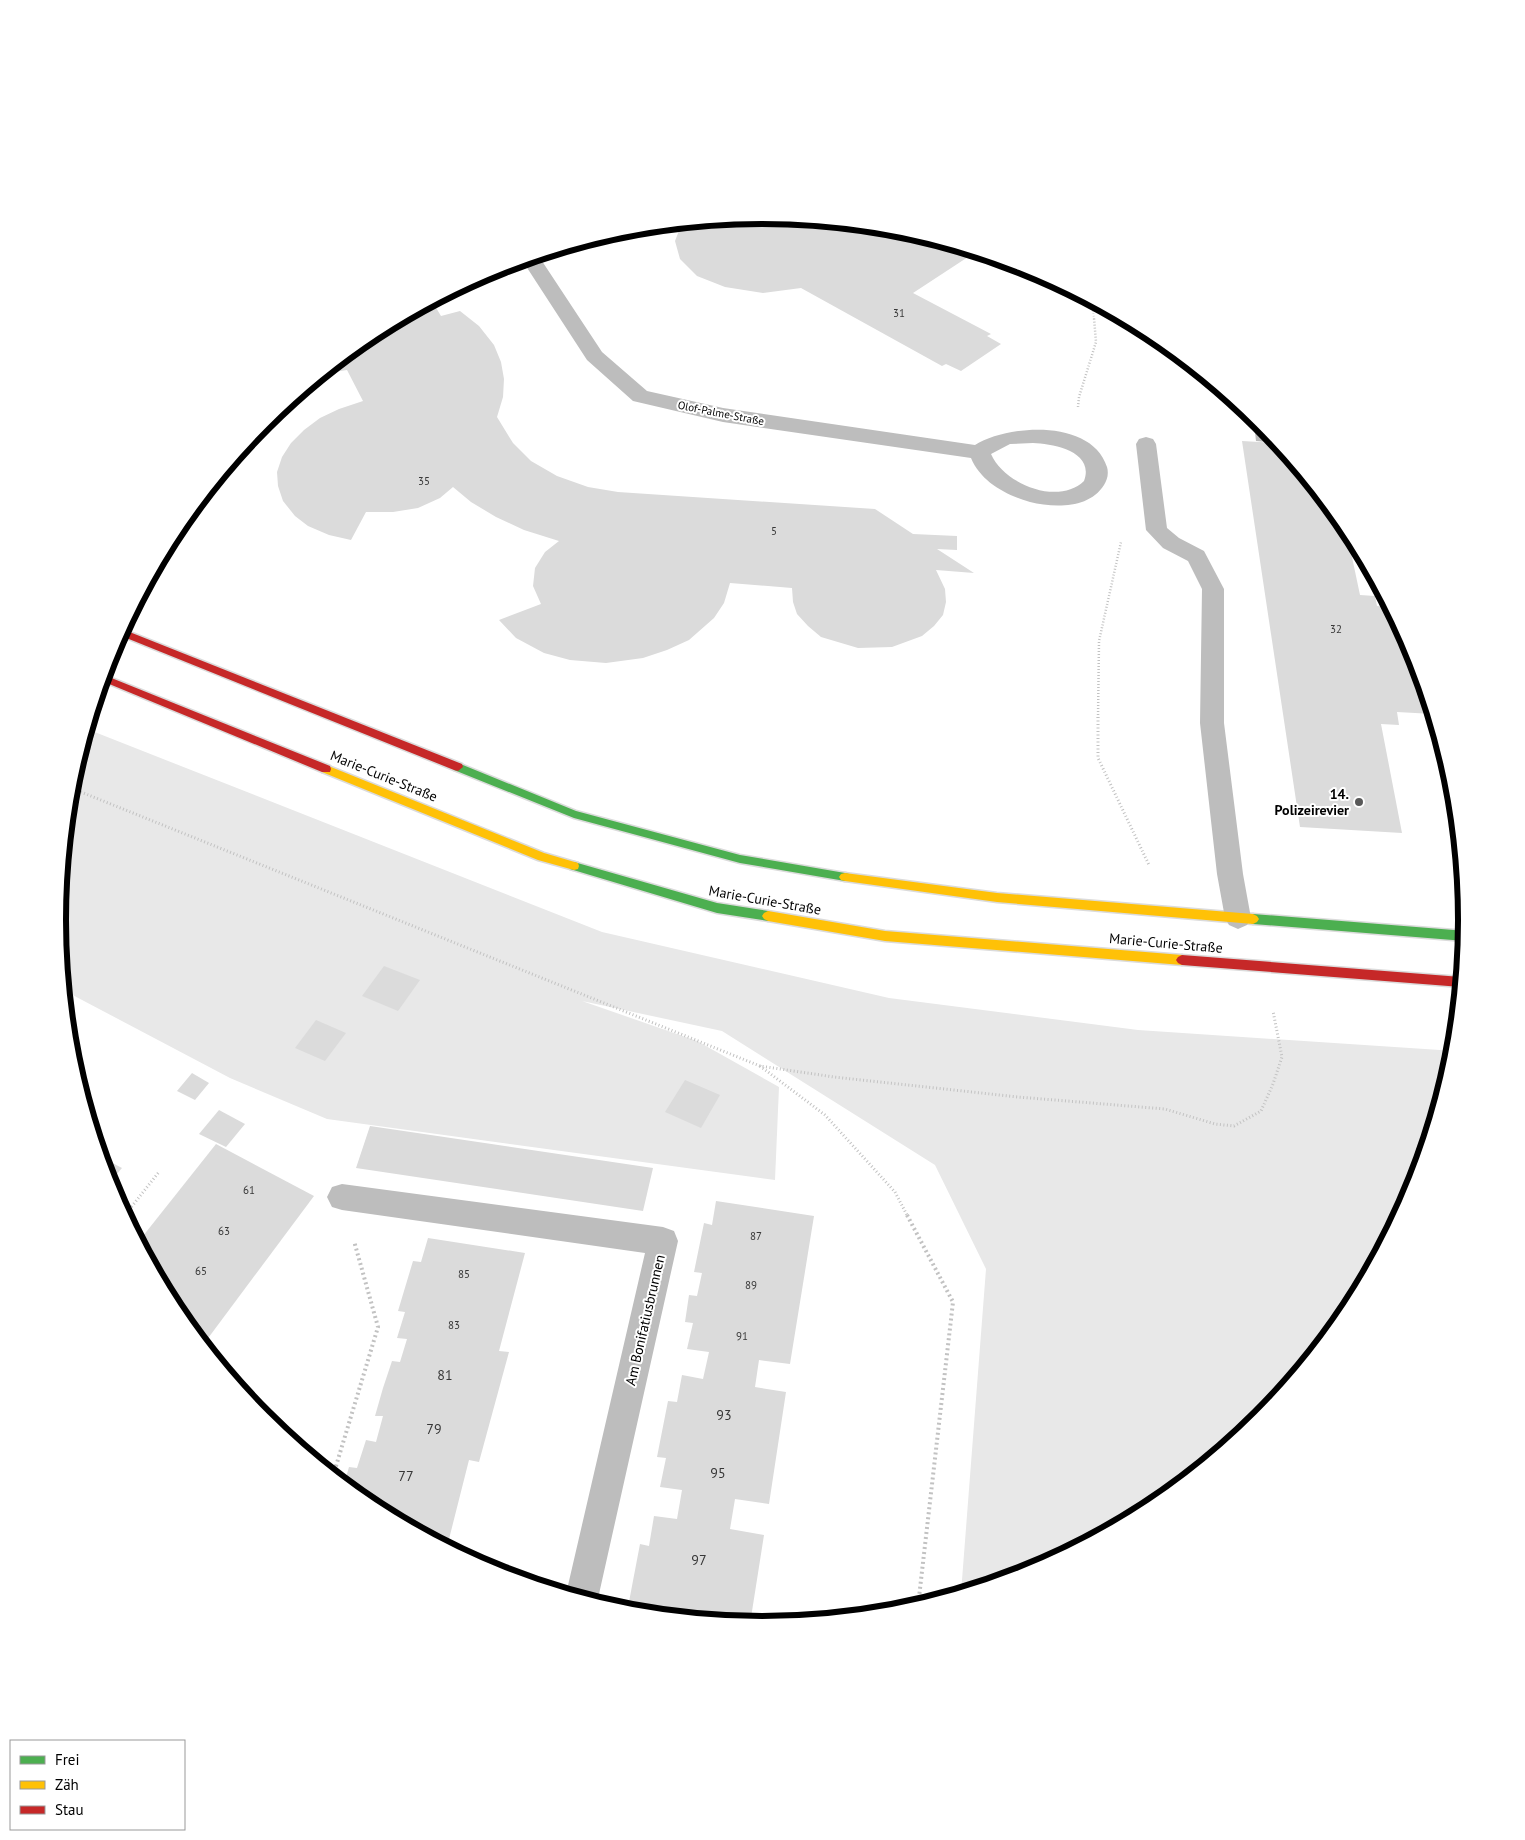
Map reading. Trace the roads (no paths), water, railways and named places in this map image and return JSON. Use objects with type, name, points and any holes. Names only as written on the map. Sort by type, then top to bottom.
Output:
[{"type":"main road","points":[[128,635],[574,814],[740,859],[919,889],[1238,918],[1458,935]]},
{"type":"main road","name":"Marie-Curie-Straße","points":[[109,680],[542,857],[717,908],[885,936],[1456,982]]},
{"type":"street","name":"Olof-Palme-Straße","points":[[533,263],[594,356],[640,396],[722,415],[979,452]]},
{"type":"street","points":[[1016,437],[1067,441],[1084,450],[1096,464],[1097,476],[1091,488],[1084,492],[1076,496],[1052,499],[1028,494],[1008,484],[987,468],[979,452],[995,441],[1016,437]]},
{"type":"lane","points":[[1146,444],[1157,530],[1172,543],[1196,556],[1214,590],[1212,723],[1230,874],[1238,918]]},
{"type":"lane","name":"Am Bonifatiusbrunnen","points":[[342,1197],[663,1241],[583,1593]]},
{"type":"place","name":"14. Polizeirevier","points":[[1359,802]]}]
